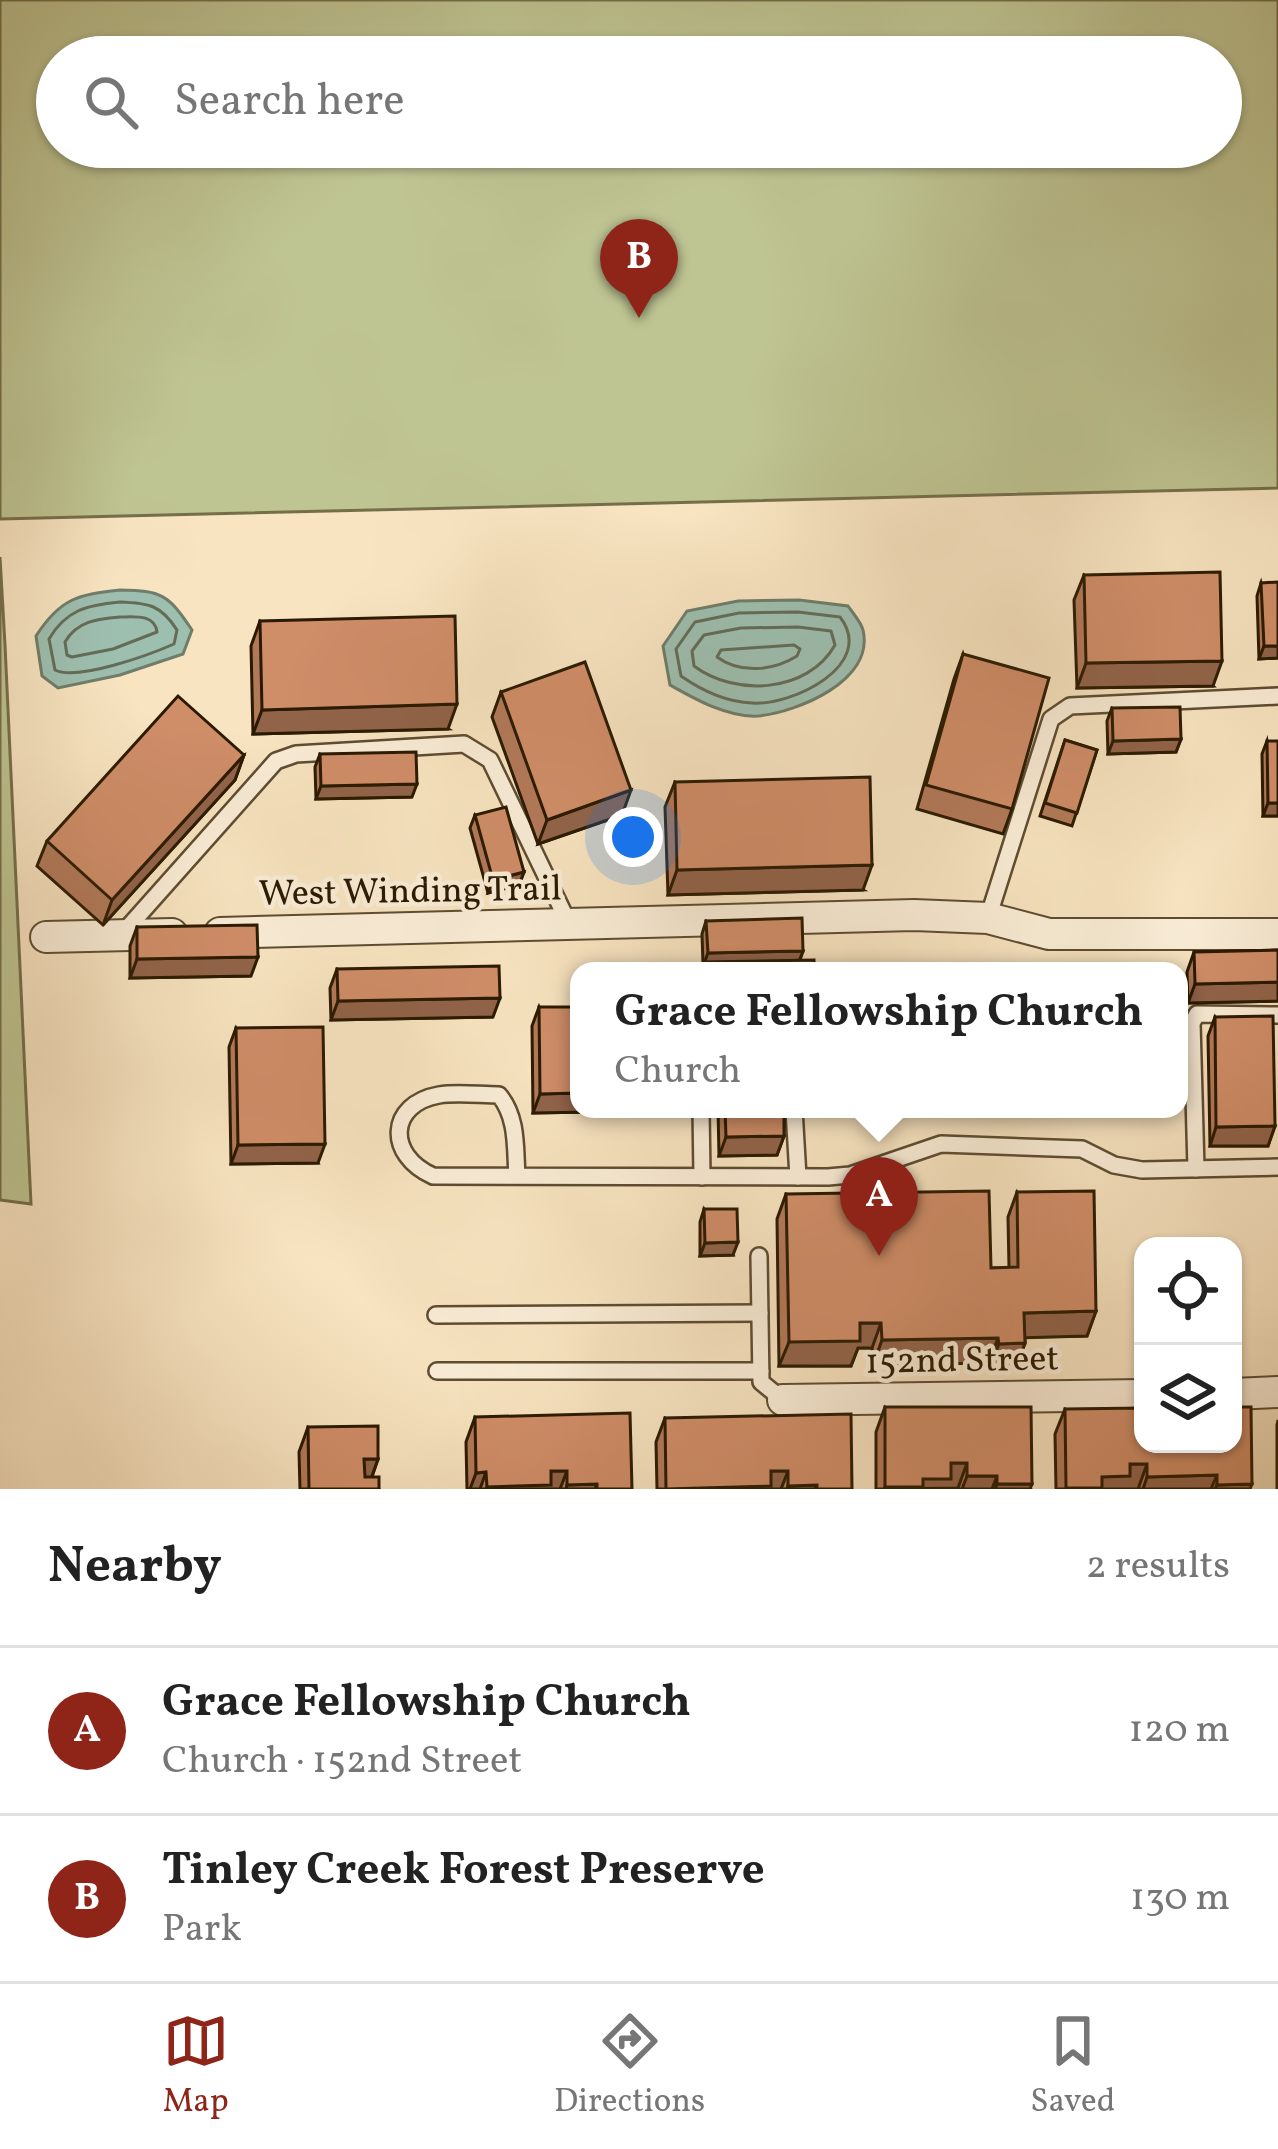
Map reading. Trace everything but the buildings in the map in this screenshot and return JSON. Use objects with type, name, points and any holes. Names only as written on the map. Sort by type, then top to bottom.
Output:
[{"type":"street","name":"West Winding Trail","points":[[46,938],[914,915],[988,918],[1049,934],[1278,934]]},
{"type":"street","points":[[1242,1394],[1278,1392]]},
{"type":"street","name":"152nd Street","points":[[783,1400],[1134,1395]]},
{"type":"lane","points":[[988,918],[1051,719],[1070,706],[1278,696]]},
{"type":"lane","points":[[120,936],[277,761],[296,754],[464,744],[490,760],[569,924]]},
{"type":"lane","points":[[1196,1169],[1192,1023],[1197,1014],[1278,1015]]},
{"type":"lane","points":[[517,1176],[514,1125],[499,1095],[437,1095],[416,1105],[398,1130],[399,1149],[410,1164],[433,1176],[798,1177],[850,1174],[941,1144],[1082,1149],[1128,1168],[1278,1167]]},
{"type":"lane","points":[[701,1118],[702,1177]]},
{"type":"lane","points":[[795,1118],[798,1177]]},
{"type":"lane","points":[[759,1256],[761,1382],[783,1400]]},
{"type":"lane","points":[[436,1316],[760,1313]]},
{"type":"lane","points":[[437,1371],[761,1371]]},
{"type":"green space","points":[[0,0],[1278,0],[1278,488],[0,519]]},
{"type":"green space","points":[[0,557],[5,645],[31,1204],[0,1200]]},
{"type":"water","points":[[120,590],[155,594],[177,609],[192,630],[183,654],[120,675],[58,688],[42,676],[36,636],[53,614],[80,597]]},
{"type":"water","points":[[799,600],[848,606],[863,630],[864,648],[857,664],[830,691],[793,708],[747,716],[712,706],[670,685],[663,646],[687,611],[738,601]]},
{"type":"place","name":"Tinley Creek Forest Preserve","points":[[639,318]]},
{"type":"place","name":"Grace Fellowship Church","points":[[879,1256]]}]
